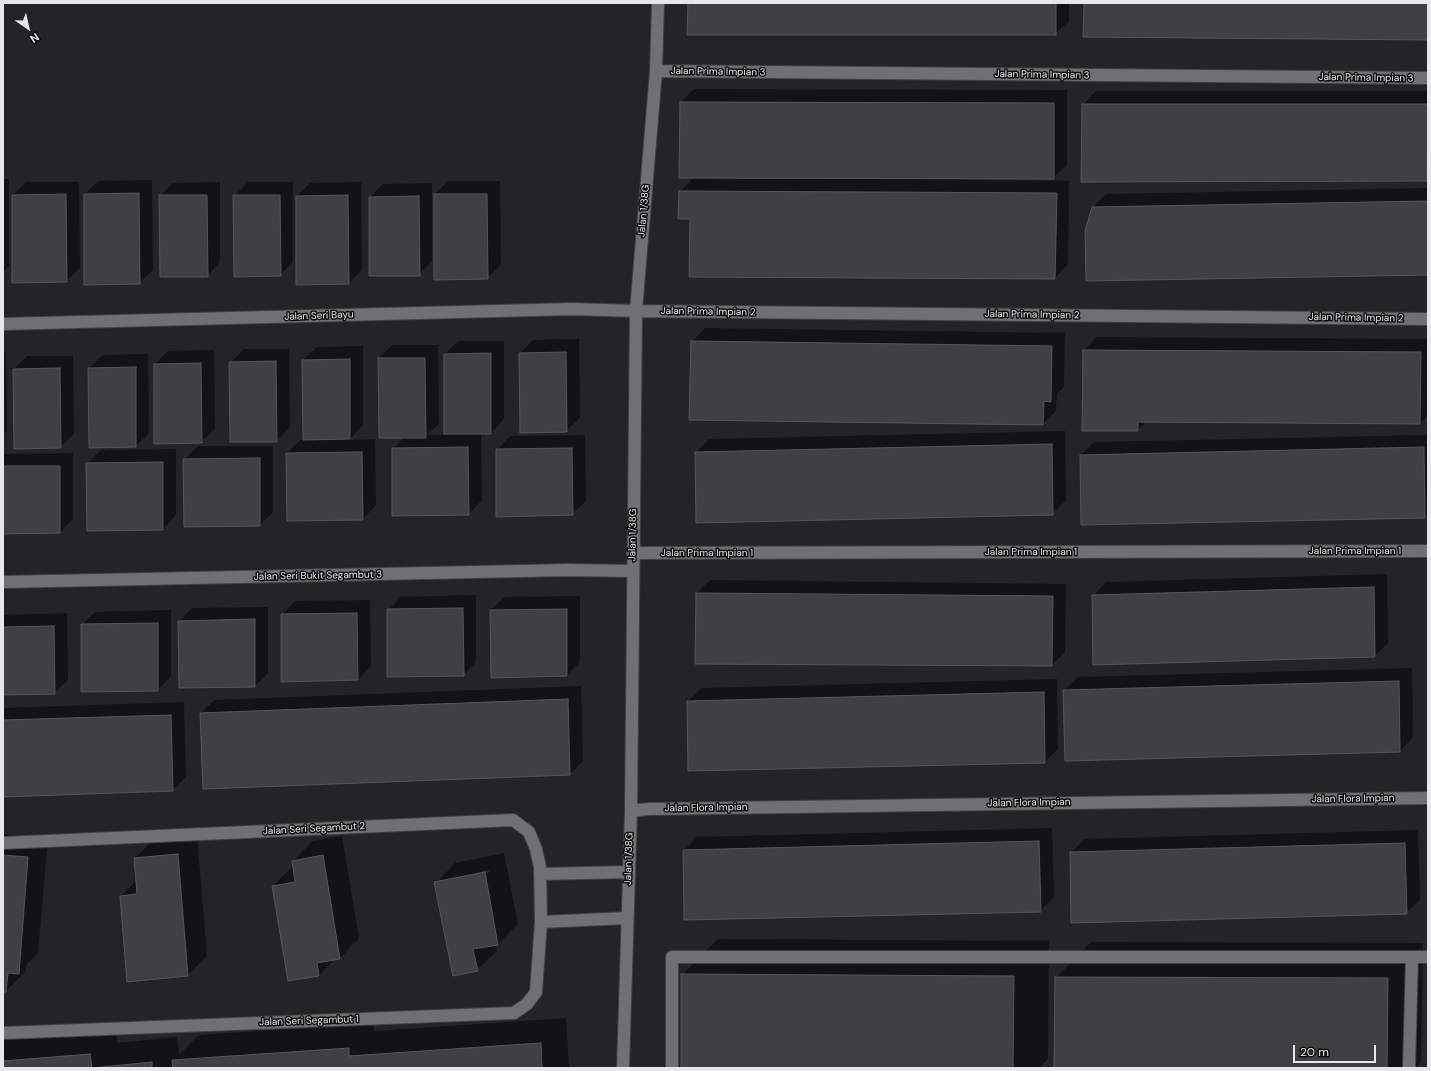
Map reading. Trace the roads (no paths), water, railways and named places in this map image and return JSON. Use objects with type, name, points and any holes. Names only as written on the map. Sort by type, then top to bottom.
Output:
[{"type":"street","name":"Jalan 1/38G","points":[[623,1068],[631,811],[636,311],[656,71],[658,3]]},
{"type":"street","name":"Jalan Prima Impian 3","points":[[656,71],[1428,78]]},
{"type":"street","name":"Jalan Seri Bayu","points":[[3,324],[572,309],[636,311]]},
{"type":"street","name":"Jalan Prima Impian 2","points":[[636,311],[1428,319]]},
{"type":"street","name":"Jalan Prima Impian 1","points":[[633,553],[1428,551]]},
{"type":"street","name":"Jalan Seri Bukit Segambut 3","points":[[3,582],[569,570],[633,571]]},
{"type":"street","name":"Jalan Flora Impian","points":[[631,811],[648,809],[1428,798]]},
{"type":"street","name":"Jalan Seri Segambut 2","points":[[3,844],[513,820],[529,832],[536,849],[540,874],[541,922]]},
{"type":"street","points":[[540,874],[628,872]]},
{"type":"street","points":[[541,922],[627,918]]},
{"type":"street","name":"Jalan Seri Segambut 1","points":[[3,1034],[514,1014],[527,1004],[536,992],[541,922]]},
{"type":"street","points":[[672,1068],[672,957],[1428,957]]},
{"type":"street","points":[[1409,1068],[1412,957]]}]
